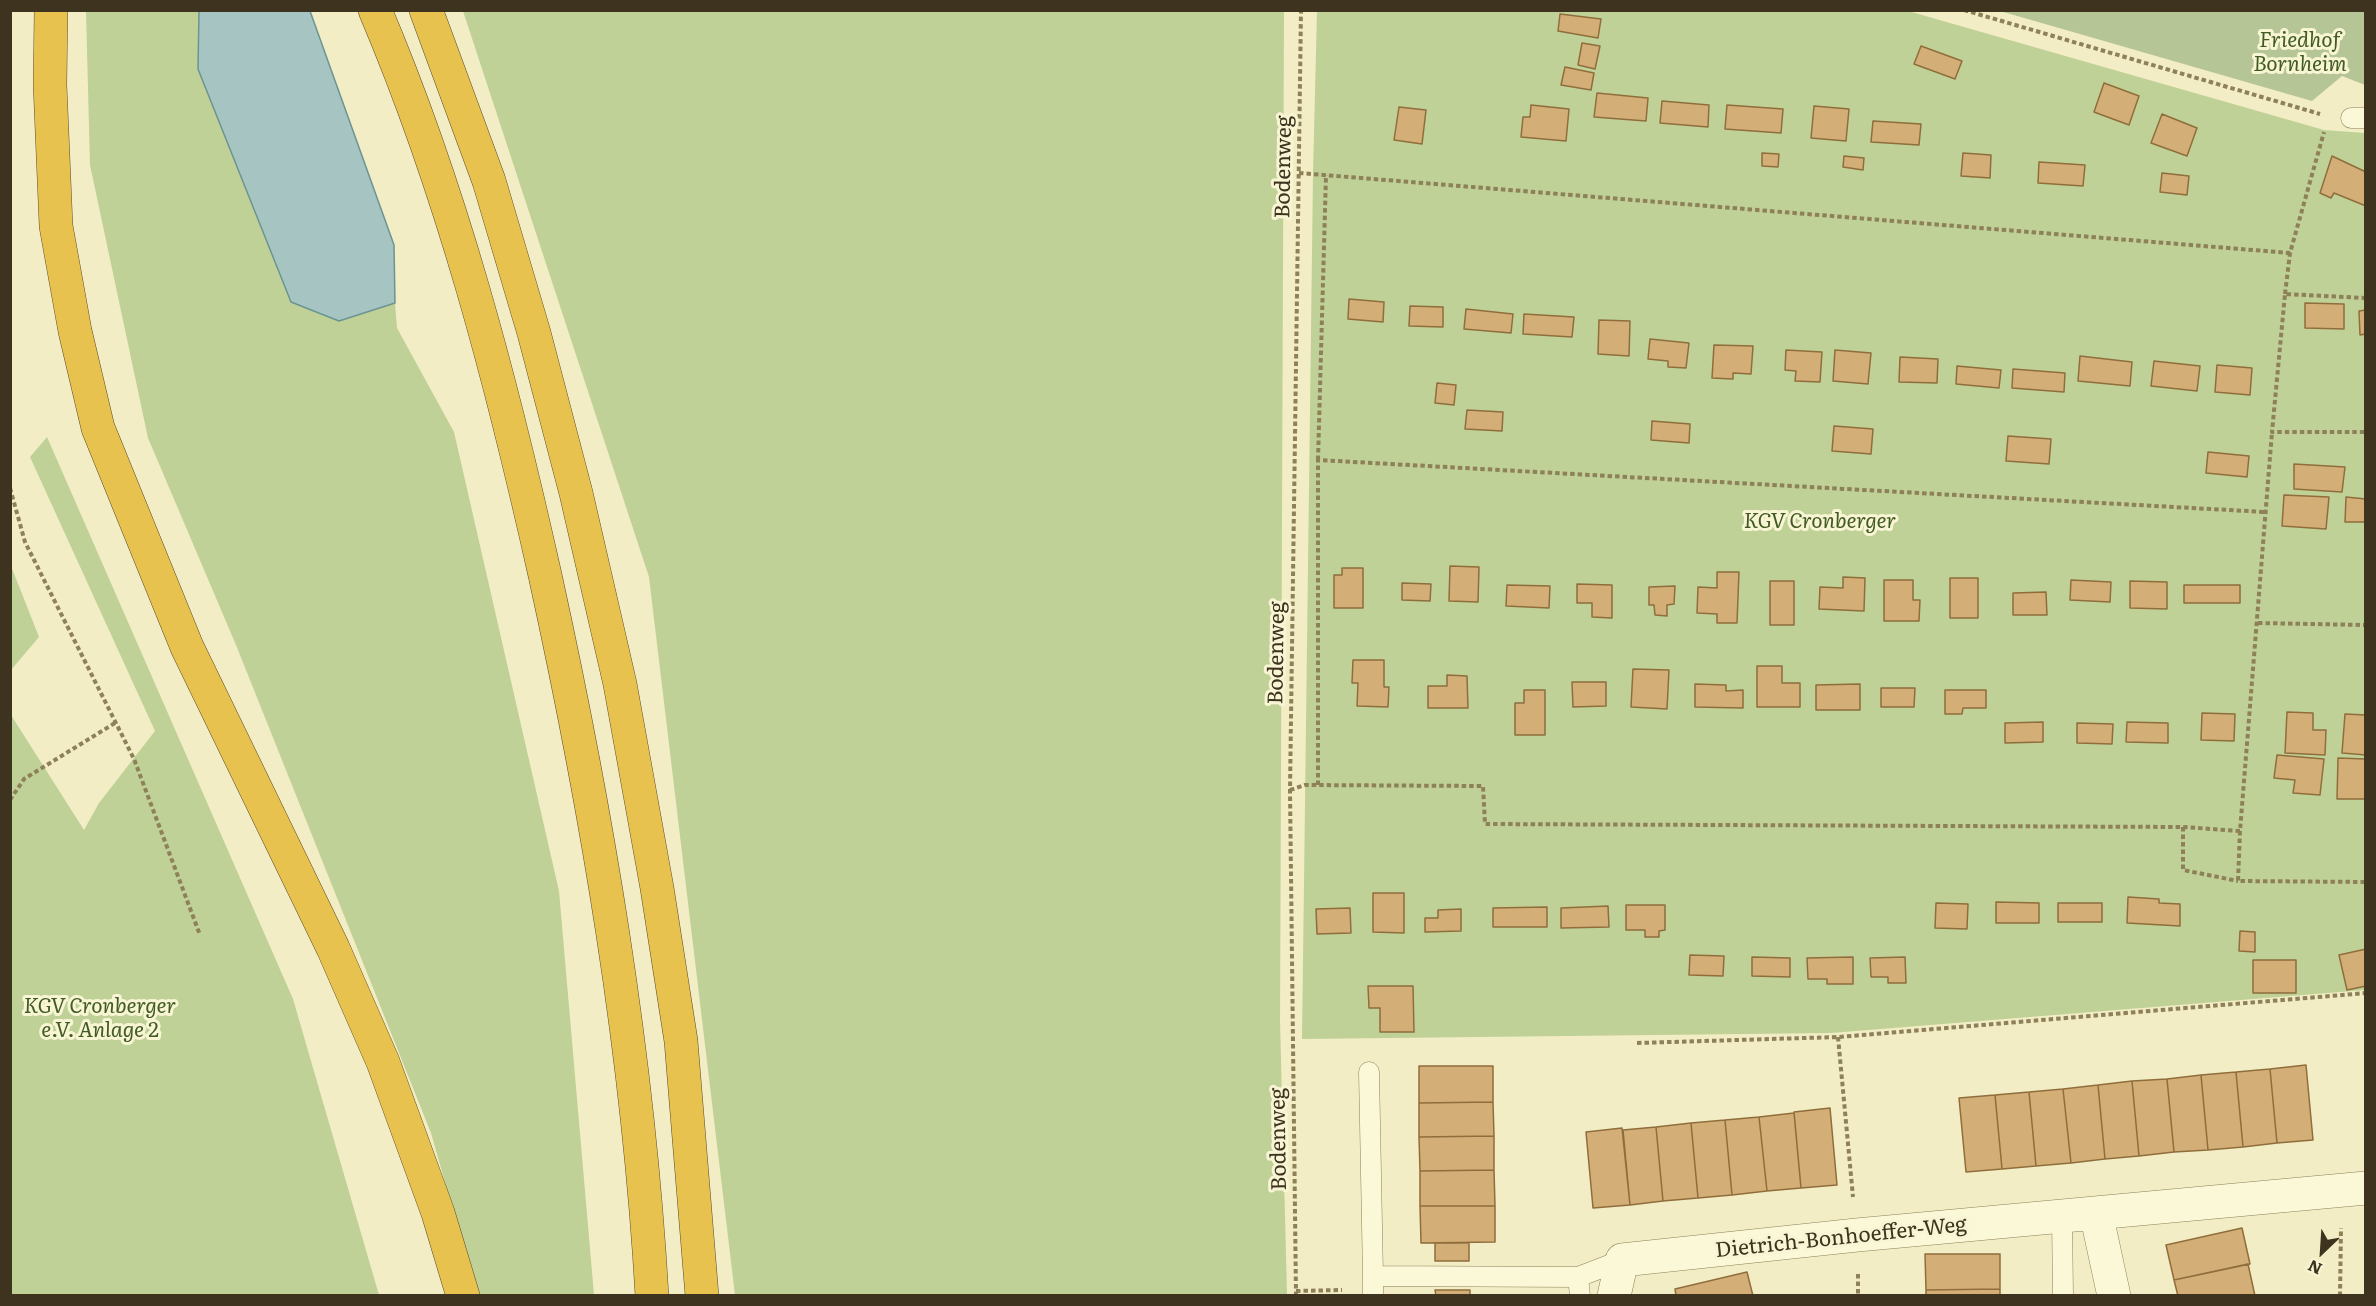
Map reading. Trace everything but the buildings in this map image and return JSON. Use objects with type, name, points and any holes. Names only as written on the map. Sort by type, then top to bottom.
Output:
[{"type":"highway","points":[[51,10],[50,86],[56,226],[75,332],[98,428],[187,647],[333,948],[383,1062],[438,1213],[463,1296]]},
{"type":"highway","points":[[375,10],[455,225],[526,490],[570,686],[603,870],[629,1053],[648,1223],[652,1296]]},
{"type":"highway","points":[[426,10],[489,182],[534,333],[576,493],[620,684],[657,888],[681,1041],[702,1296]]},
{"type":"street","name":"Dietrich-Bonhoeffer-Weg","points":[[1622,1260],[2353,1190]]},
{"type":"street","points":[[2096,1213],[2114,1296]]},
{"type":"street","points":[[1614,1296],[1622,1260]]},
{"type":"lane","points":[[1369,1072],[1373,1296]]},
{"type":"lane","points":[[2062,1217],[2063,1296]]},
{"type":"lane","points":[[1373,1276],[1579,1286],[1622,1260]]},
{"type":"path","name":"Bodenweg","points":[[1296,1293],[1290,790],[1301,10]]},
{"type":"path","points":[[1964,10],[2330,116],[2358,118]]},
{"type":"path","points":[[2238,881],[2265,512],[2285,294],[2290,253],[2330,116]]},
{"type":"path","points":[[1299,173],[2290,253]]},
{"type":"path","points":[[1318,785],[1318,460],[1326,175]]},
{"type":"path","points":[[2285,294],[2366,298]]},
{"type":"path","points":[[2272,432],[2366,432]]},
{"type":"path","points":[[1318,460],[2265,512]]},
{"type":"path","points":[[10,488],[25,542],[134,759],[200,935]]},
{"type":"path","points":[[2258,623],[2366,625]]},
{"type":"path","points":[[10,800],[24,779],[115,723]]},
{"type":"path","points":[[1290,790],[1305,785],[1483,786],[1485,824],[2183,827],[2240,831]]},
{"type":"path","points":[[2183,827],[2183,870],[2238,881],[2366,882]]},
{"type":"path","points":[[1637,1042],[1838,1037],[2366,993]]},
{"type":"path","points":[[1838,1037],[1857,1236],[1858,1296]]},
{"type":"path","points":[[2340,1296],[2353,1190]]},
{"type":"path","points":[[1296,1293],[1308,1292]]},
{"type":"green space","points":[[86,11],[199,11],[198,69],[339,321],[395,303],[397,328],[454,432],[559,891],[594,1295],[477,1295],[431,1133],[236,645],[148,438],[90,165]]},
{"type":"green space","points":[[463,11],[1284,11],[1280,1021],[1287,1295],[735,1295],[649,577]]},
{"type":"green space","name":"KGV Cronberger","points":[[1317,11],[1908,11],[2324,130],[2365,133],[2365,990],[1831,1033],[1302,1039]]},
{"type":"green space","name":"Friedhof Bornheim","points":[[2000,11],[2365,11],[2365,85],[2342,76],[2312,101]]},
{"type":"green space","name":"KGV Cronberger e.V. Anlage 2","points":[[47,437],[293,999],[379,1295],[11,1295],[11,715],[84,830],[99,803],[155,731],[30,457]]},
{"type":"green space","points":[[11,566],[39,637],[10,670]]},
{"type":"water","points":[[199,11],[310,11],[394,245],[395,303],[339,321],[291,302],[198,69]]}]
